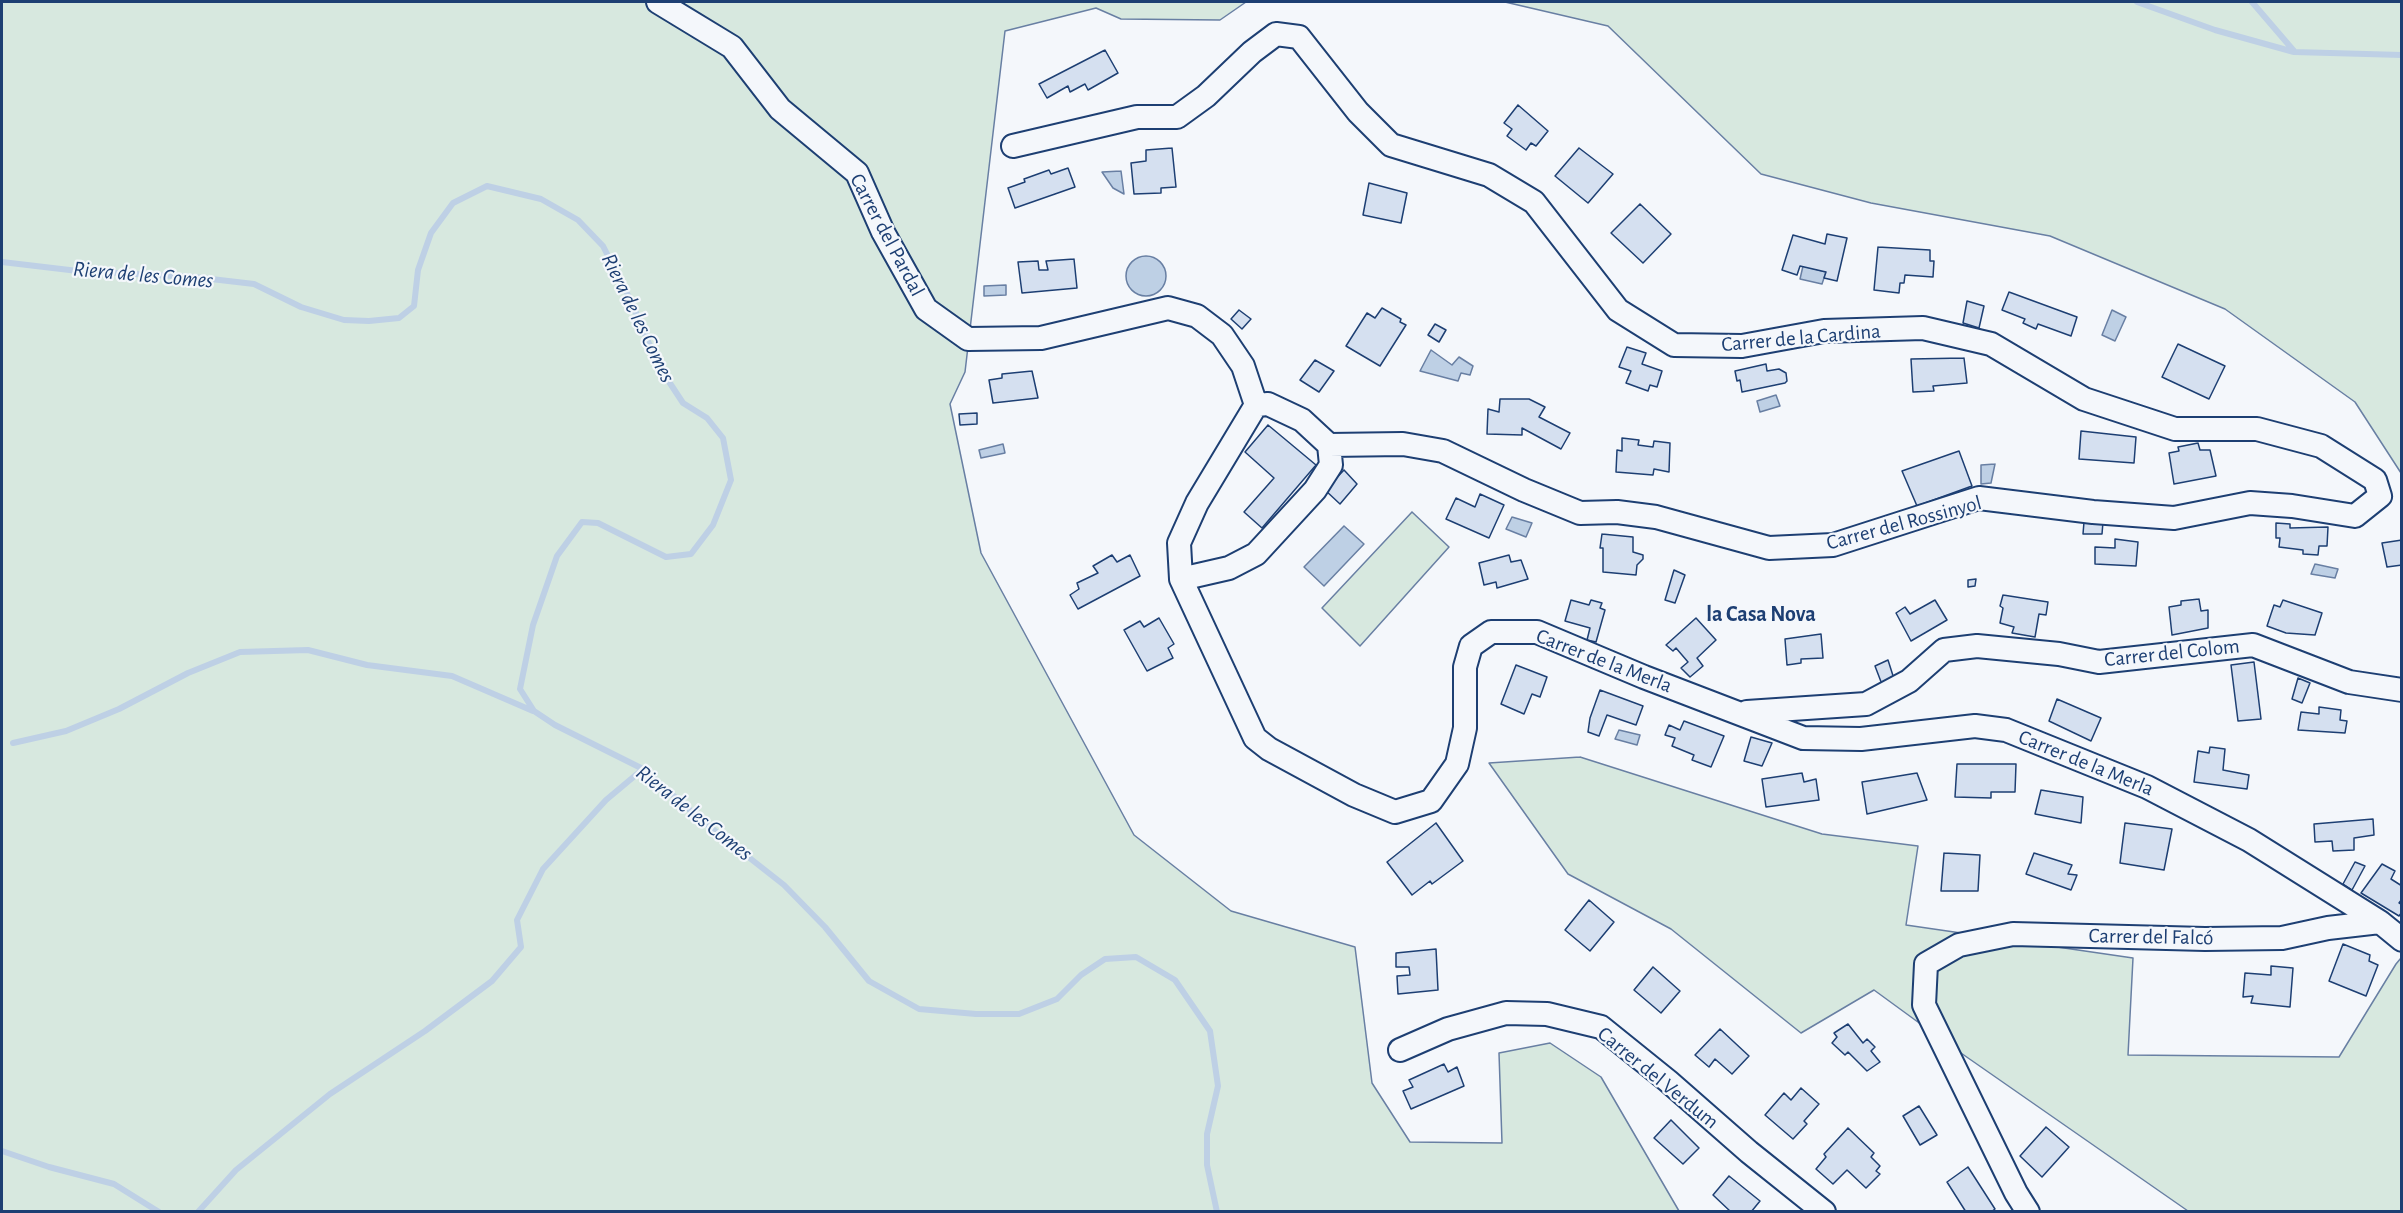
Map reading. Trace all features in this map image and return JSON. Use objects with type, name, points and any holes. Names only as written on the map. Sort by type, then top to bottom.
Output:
[{"type":"street","name":"Carrer del Pardal","points":[[658,2],[732,47],[780,110],[857,173],[884,232],[926,309],[968,339],[1041,338],[1168,308],[1197,316],[1222,335],[1243,366],[1262,405]]},
{"type":"street","name":"Carrer de la Cardina","points":[[1012,146],[1137,117],[1177,117],[1206,96],[1252,52],[1276,34],[1299,37],[1359,112],[1391,145],[1489,175],[1534,202],[1618,310],[1674,345],[1742,346],[1824,331],[1923,328],[1991,344],[2084,399],[2175,429],[2257,429],[2321,446],[2376,480],[2380,496]]},
{"type":"street","points":[[1181,579],[1229,567],[1256,554],[1315,490],[1331,465],[1329,445],[1302,420],[1262,405]]},
{"type":"street","name":"Carrer de la Merla","points":[[1262,405],[1197,503],[1179,543],[1181,579],[1255,738],[1269,749],[1354,795],[1395,812],[1431,801],[1457,764],[1465,728],[1465,667],[1471,646],[1491,632],[1537,632],[1644,677],[1803,738],[1861,739],[1975,726],[2006,730],[2147,787],[2249,840],[2380,922],[2402,940]]},
{"type":"street","name":"Carrer del Rossinyol","points":[[1329,445],[1403,444],[1443,451],[1524,490],[1580,513],[1617,512],[1656,517],[1769,548],[1833,545],[1979,498],[2093,512],[2174,518],[2250,503],[2292,506],[2355,516],[2380,496]]},
{"type":"street","name":"Carrer del Colom","points":[[1738,713],[1866,704],[1909,681],[1944,650],[1977,646],[2059,654],[2099,662],[2253,645],[2349,682],[2402,690]]},
{"type":"street","name":"Carrer del Falcó","points":[[2028,1212],[1924,1005],[1926,964],[1959,945],[2013,934],[2205,939],[2282,938],[2328,928],[2380,922]]},
{"type":"street","name":"Carrer del Verdum","points":[[1400,1050],[1448,1029],[1506,1013],[1547,1014],[1601,1027],[1824,1212]]},
{"type":"shaded area","points":[[2,2],[1246,2],[1220,20],[1121,19],[1096,8],[1005,31],[965,372],[950,404],[981,553],[1134,835],[1231,911],[1355,947],[1372,1083],[1410,1142],[1502,1143],[1499,1053],[1550,1043],[1601,1077],[1679,1211],[2,1212]]},
{"type":"shaded area","points":[[1505,2],[2401,2],[2401,473],[2355,402],[2225,309],[2050,236],[1871,203],[1761,174],[1608,26]]},
{"type":"shaded area","points":[[1412,512],[1449,547],[1360,646],[1322,608]]},
{"type":"shaded area","points":[[1580,757],[1822,834],[1918,846],[1906,925],[2133,958],[2128,1055],[2339,1057],[2401,958],[2401,1211],[2188,1211],[1874,990],[1801,1033],[1671,929],[1568,874],[1489,763]]},
{"type":"water","points":[[1121,171],[1124,194],[1113,188],[1102,172]]},
{"type":"water","points":[[1146,256],[1160,262],[1166,276],[1160,290],[1146,296],[1132,290],[1126,276],[1132,262]]},
{"type":"water","points":[[1803,266],[1826,272],[1822,284],[1800,279]]},
{"type":"water","points":[[1006,285],[1006,295],[984,296],[984,286]]},
{"type":"water","points":[[2112,310],[2126,317],[2115,341],[2102,335]]},
{"type":"water","points":[[1431,350],[1452,365],[1459,357],[1473,366],[1470,375],[1461,373],[1458,381],[1420,371]]},
{"type":"water","points":[[1776,395],[1780,406],[1760,412],[1757,401]]},
{"type":"water","points":[[1003,444],[1005,453],[981,458],[979,450]]},
{"type":"water","points":[[1995,464],[1991,483],[1981,484],[1981,465]]},
{"type":"water","points":[[1512,517],[1532,523],[1526,537],[1506,529]]},
{"type":"water","points":[[1344,526],[1364,544],[1324,586],[1304,567]]},
{"type":"water","points":[[2315,564],[2338,569],[2335,578],[2311,574]]},
{"type":"water","points":[[1619,730],[1640,735],[1637,745],[1615,739]]},
{"type":"building","points":[[1105,50],[1118,73],[1088,90],[1085,84],[1070,92],[1068,86],[1047,98],[1039,84]]},
{"type":"building","points":[[1518,105],[1548,131],[1536,146],[1531,143],[1526,150],[1507,136],[1512,129],[1504,123]]},
{"type":"building","points":[[1172,148],[1176,187],[1161,188],[1161,193],[1134,194],[1131,163],[1146,161],[1146,150]]},
{"type":"building","points":[[1579,148],[1613,174],[1588,203],[1555,176]]},
{"type":"building","points":[[1068,168],[1075,187],[1015,208],[1008,188],[1025,182],[1024,179],[1049,170],[1051,174]]},
{"type":"building","points":[[1369,183],[1407,193],[1401,223],[1363,215]]},
{"type":"building","points":[[1640,204],[1671,234],[1643,263],[1611,233]]},
{"type":"building","points":[[1827,234],[1847,238],[1837,281],[1824,278],[1826,272],[1800,266],[1797,275],[1782,270],[1793,235],[1825,244]]},
{"type":"building","points":[[1878,247],[1930,250],[1930,261],[1934,261],[1933,277],[1905,275],[1904,283],[1900,283],[1899,293],[1874,290]]},
{"type":"building","points":[[1074,259],[1077,288],[1022,293],[1018,262],[1038,261],[1039,270],[1048,270],[1046,261]]},
{"type":"building","points":[[2009,292],[2077,317],[2071,336],[2038,324],[2036,329],[2023,323],[2025,319],[2002,310]]},
{"type":"building","points":[[1967,301],[1984,306],[1979,328],[1963,323]]},
{"type":"building","points":[[1382,308],[1401,319],[1400,322],[1406,325],[1380,366],[1346,346],[1367,313],[1375,318]]},
{"type":"building","points":[[1239,310],[1251,319],[1242,329],[1231,319]]},
{"type":"building","points":[[1435,324],[1446,330],[1439,342],[1428,335]]},
{"type":"building","points":[[2178,344],[2225,366],[2209,399],[2162,377]]},
{"type":"building","points":[[1627,347],[1646,353],[1642,364],[1662,371],[1657,387],[1650,385],[1648,391],[1626,383],[1631,371],[1619,367]]},
{"type":"building","points":[[1964,358],[1967,383],[1933,386],[1934,391],[1913,392],[1911,359]]},
{"type":"building","points":[[1315,360],[1334,371],[1319,392],[1300,380]]},
{"type":"building","points":[[1766,364],[1767,371],[1779,369],[1786,373],[1787,381],[1742,392],[1740,380],[1737,381],[1735,371]]},
{"type":"building","points":[[1032,371],[1038,398],[993,403],[989,380],[1002,378],[1002,374]]},
{"type":"building","points":[[1500,399],[1529,399],[1545,407],[1539,417],[1570,433],[1561,449],[1522,428],[1522,435],[1487,434],[1488,409],[1499,412]]},
{"type":"building","points":[[977,413],[977,424],[960,425],[959,414]]},
{"type":"building","points":[[1268,425],[1316,465],[1262,528],[1244,512],[1274,478],[1245,452]]},
{"type":"building","points":[[2081,431],[2136,437],[2134,463],[2079,459]]},
{"type":"building","points":[[1622,438],[1639,440],[1638,445],[1653,447],[1654,441],[1670,443],[1669,472],[1654,469],[1653,475],[1616,472],[1617,450],[1622,451]]},
{"type":"building","points":[[2198,443],[2200,450],[2210,450],[2216,476],[2174,484],[2169,453],[2179,451],[2178,447]]},
{"type":"building","points":[[1959,451],[1972,486],[1917,506],[1902,471]]},
{"type":"building","points":[[1344,470],[1357,484],[1340,504],[1325,490]]},
{"type":"building","points":[[1480,494],[1504,505],[1489,538],[1446,519],[1456,498],[1475,507]]},
{"type":"building","points":[[2084,522],[2103,522],[2102,534],[2083,534]]},
{"type":"building","points":[[2276,523],[2290,524],[2290,528],[2328,527],[2327,546],[2319,546],[2318,555],[2303,554],[2303,550],[2279,547],[2280,538],[2276,538]]},
{"type":"building","points":[[1602,534],[1633,537],[1633,552],[1643,555],[1643,559],[1637,565],[1636,575],[1603,572],[1603,548],[1600,548]]},
{"type":"building","points":[[2115,539],[2138,542],[2136,566],[2095,564],[2095,547],[2115,548]]},
{"type":"building","points":[[2402,540],[2402,565],[2387,567],[2382,543]]},
{"type":"building","points":[[1112,555],[1117,562],[1130,555],[1140,576],[1078,609],[1070,595],[1079,589],[1077,583],[1098,573],[1093,566]]},
{"type":"building","points":[[1509,555],[1511,562],[1521,560],[1528,579],[1497,588],[1496,582],[1484,585],[1479,563]]},
{"type":"building","points":[[1674,570],[1685,575],[1675,603],[1665,600]]},
{"type":"building","points":[[1976,579],[1975,586],[1968,587],[1968,580]]},
{"type":"building","points":[[2003,595],[2048,602],[2046,615],[2039,614],[2035,637],[2012,633],[2014,627],[2000,623],[2003,608],[2000,606]]},
{"type":"building","points":[[2199,599],[2201,611],[2208,610],[2208,628],[2172,635],[2169,607],[2181,605],[2181,601]]},
{"type":"building","points":[[1571,600],[1589,605],[1591,600],[1602,603],[1600,608],[1605,610],[1596,642],[1587,640],[1590,628],[1565,621]]},
{"type":"building","points":[[1935,600],[1947,620],[1911,641],[1896,613],[1905,607],[1910,614]]},
{"type":"building","points":[[2283,600],[2322,613],[2315,635],[2286,633],[2267,626],[2274,605],[2280,607]]},
{"type":"building","points":[[1159,618],[1174,644],[1168,648],[1173,658],[1147,671],[1124,630],[1140,621],[1144,627]]},
{"type":"building","points":[[1696,618],[1716,640],[1697,658],[1703,666],[1690,677],[1681,668],[1688,662],[1676,648],[1673,651],[1666,645]]},
{"type":"building","points":[[1821,634],[1823,658],[1801,659],[1801,663],[1787,665],[1785,639]]},
{"type":"building","points":[[1888,660],[1895,682],[1883,687],[1875,666]]},
{"type":"building","points":[[2254,662],[2261,719],[2238,721],[2231,665]]},
{"type":"building","points":[[1516,665],[1547,677],[1540,697],[1532,694],[1524,714],[1501,704]]},
{"type":"building","points":[[2298,678],[2310,683],[2302,703],[2292,699]]},
{"type":"building","points":[[1600,690],[1643,706],[1636,725],[1607,715],[1599,736],[1588,732],[1590,718]]},
{"type":"building","points":[[2057,699],[2101,718],[2091,741],[2049,721]]},
{"type":"building","points":[[2319,707],[2341,710],[2340,720],[2347,721],[2345,733],[2298,730],[2301,712],[2319,714]]},
{"type":"building","points":[[1684,721],[1724,736],[1711,767],[1692,760],[1694,755],[1672,746],[1675,738],[1665,735],[1669,725],[1680,730]]},
{"type":"building","points":[[1751,737],[1772,743],[1762,766],[1744,761]]},
{"type":"building","points":[[2210,747],[2225,749],[2223,770],[2249,775],[2247,789],[2194,782],[2198,751],[2209,753]]},
{"type":"building","points":[[1957,764],[2016,764],[2015,792],[1991,792],[1991,798],[1955,797]]},
{"type":"building","points":[[1802,773],[1804,782],[1816,779],[1819,800],[1766,807],[1762,779]]},
{"type":"building","points":[[1917,773],[1927,800],[1867,814],[1862,782]]},
{"type":"building","points":[[2041,790],[2083,797],[2081,823],[2035,814]]},
{"type":"building","points":[[2373,819],[2374,835],[2354,838],[2354,850],[2333,851],[2332,841],[2315,842],[2314,824]]},
{"type":"building","points":[[1436,823],[1463,861],[1432,884],[1430,881],[1412,895],[1387,862]]},
{"type":"building","points":[[2125,823],[2172,829],[2164,870],[2120,863]]},
{"type":"building","points":[[1944,853],[1980,855],[1978,891],[1941,891]]},
{"type":"building","points":[[2034,853],[2072,865],[2068,874],[2077,875],[2071,890],[2026,874]]},
{"type":"building","points":[[2355,862],[2365,866],[2352,890],[2343,884]]},
{"type":"building","points":[[2382,864],[2395,871],[2391,879],[2402,886],[2402,899],[2399,903],[2402,905],[2402,912],[2399,916],[2361,893]]},
{"type":"building","points":[[1589,900],[1614,922],[1590,951],[1565,930]]},
{"type":"building","points":[[2343,944],[2370,955],[2369,961],[2378,965],[2366,996],[2329,981]]},
{"type":"building","points":[[1436,949],[1438,990],[1398,994],[1397,976],[1410,975],[1409,967],[1396,967],[1396,953]]},
{"type":"building","points":[[2271,966],[2293,968],[2290,1007],[2251,1003],[2253,996],[2243,997],[2245,973],[2271,975]]},
{"type":"building","points":[[1653,967],[1680,991],[1661,1013],[1634,990]]},
{"type":"building","points":[[1848,1024],[1863,1043],[1867,1039],[1875,1047],[1871,1051],[1880,1062],[1867,1071],[1848,1052],[1845,1055],[1832,1043],[1837,1037],[1834,1033]]},
{"type":"building","points":[[1720,1029],[1749,1056],[1732,1074],[1715,1059],[1709,1067],[1695,1055]]},
{"type":"building","points":[[1444,1064],[1448,1072],[1457,1067],[1464,1086],[1411,1109],[1403,1091],[1413,1087],[1409,1080]]},
{"type":"building","points":[[1801,1088],[1819,1104],[1804,1121],[1807,1124],[1793,1139],[1765,1115],[1784,1093],[1791,1100]]},
{"type":"building","points":[[1919,1106],[1937,1135],[1920,1145],[1903,1116]]},
{"type":"building","points":[[1671,1120],[1699,1148],[1683,1164],[1654,1138]]},
{"type":"building","points":[[2046,1127],[2069,1147],[2042,1177],[2020,1156]]},
{"type":"building","points":[[1848,1128],[1874,1153],[1871,1157],[1880,1166],[1876,1171],[1880,1174],[1866,1188],[1847,1170],[1833,1184],[1816,1169],[1826,1157],[1824,1154]]},
{"type":"building","points":[[1968,1167],[1995,1209],[1991,1212],[1966,1212],[1947,1182]]},
{"type":"building","points":[[1729,1176],[1760,1201],[1751,1212],[1731,1212],[1713,1195]]},
{"type":"waterway","points":[[2137,2],[2215,30],[2294,52],[2402,55]]},
{"type":"waterway","points":[[2252,2],[2294,51]]},
{"type":"waterway","name":"Riera de les Comes","points":[[2,262],[78,271],[194,277],[254,284],[301,307],[344,320],[369,321],[399,318],[414,306],[418,270],[431,233],[453,203],[487,186],[541,199],[578,220],[603,246],[631,301],[658,365],[683,403],[707,418],[723,438],[731,480],[713,525],[691,554],[666,557],[598,523],[582,522],[557,556],[533,625],[520,689],[534,711],[555,725],[643,769],[700,819],[784,885],[825,927],[869,981],[919,1009],[976,1014],[1019,1014],[1057,999],[1081,975],[1105,959],[1136,957],[1175,980],[1210,1031],[1218,1086],[1207,1134],[1207,1165],[1217,1212]]},
{"type":"waterway","points":[[13,743],[66,731],[119,709],[188,673],[240,652],[308,650],[367,665],[452,676],[533,711]]},
{"type":"waterway","points":[[198,1212],[236,1170],[330,1094],[425,1031],[492,981],[521,947],[517,920],[543,869],[606,800],[643,769]]},
{"type":"waterway","points":[[2,1151],[49,1167],[114,1184],[159,1212]]},
{"type":"district","name":"la Casa Nova","points":[[1761,614]]}]
